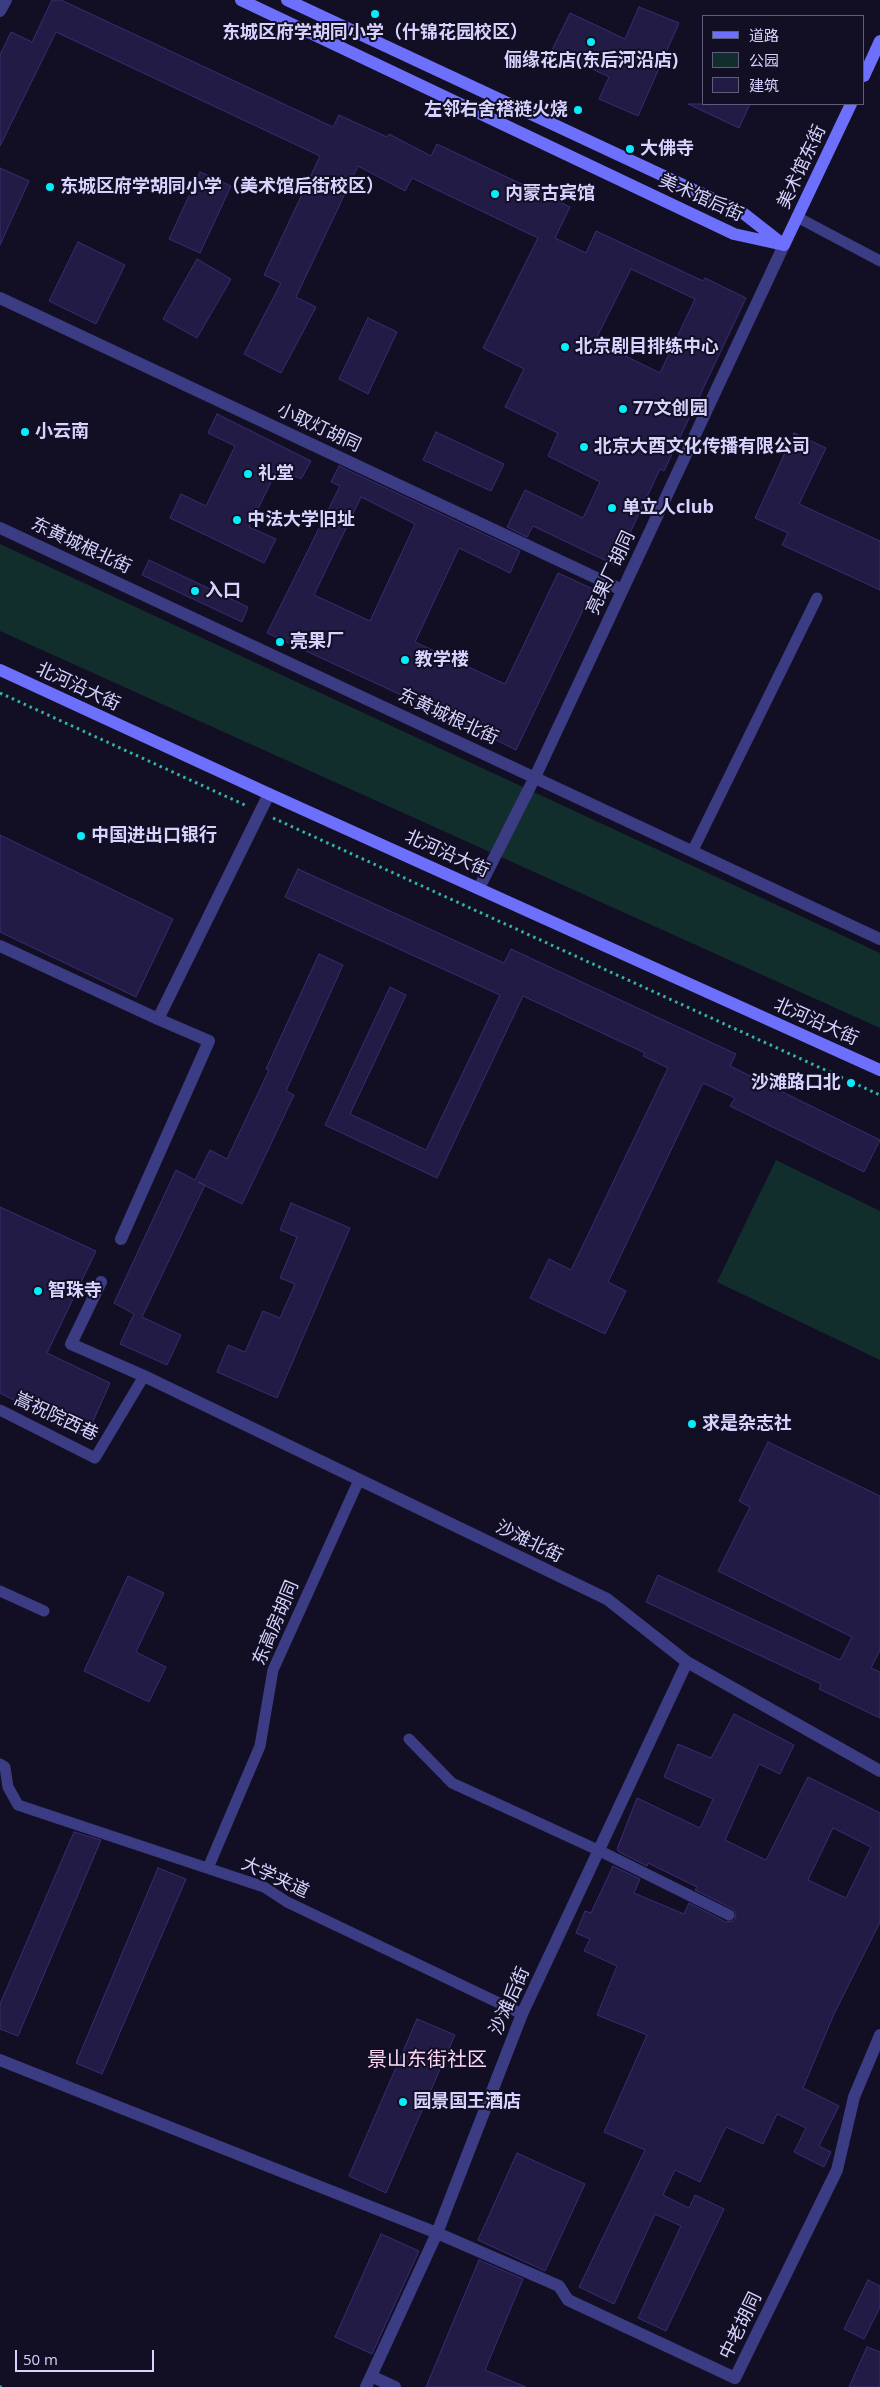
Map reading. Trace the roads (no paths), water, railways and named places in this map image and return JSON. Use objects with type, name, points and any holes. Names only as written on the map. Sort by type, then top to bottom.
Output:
[{"type":"main road","name":"美术馆后街","points":[[241,0],[734,234],[784,245]]},
{"type":"main road","name":"美术馆后街","points":[[286,0],[743,214],[784,245]]},
{"type":"main road","points":[[865,74],[880,41]]},
{"type":"main road","name":"美术馆东街","points":[[784,245],[850,105]]},
{"type":"main road","name":"北河沿大街","points":[[0,670],[269,794],[880,1070]]},
{"type":"street","points":[[0,11],[6,0]]},
{"type":"street","name":"亮果厂胡同","points":[[479,888],[535,777],[784,245]]},
{"type":"street","name":"小取灯胡同","points":[[0,298],[622,590]]},
{"type":"street","name":"东黄城根北街","points":[[0,528],[693,850],[880,939]]},
{"type":"street","points":[[158,1019],[269,794]]},
{"type":"street","points":[[0,946],[209,1041],[121,1239]]},
{"type":"street","name":"沙滩北街","points":[[101,1282],[71,1344],[144,1376],[607,1599],[687,1662],[880,1771]]},
{"type":"street","name":"沙滩后街","points":[[369,2381],[437,2233],[522,2014],[687,1662]]},
{"type":"street","name":"中老胡同","points":[[0,2060],[437,2233],[558,2286],[568,2300],[733,2382],[837,2170],[854,2098],[880,2035]]},
{"type":"street","points":[[369,2381],[395,2387]]},
{"type":"lane","points":[[797,218],[880,261]]},
{"type":"lane","points":[[693,850],[817,598]]},
{"type":"lane","name":"嵩祝院西巷","points":[[0,1410],[95,1458],[144,1376]]},
{"type":"lane","name":"东高房胡同","points":[[208,1868],[260,1746],[273,1670],[359,1480]]},
{"type":"lane","points":[[0,1591],[44,1611]]},
{"type":"lane","points":[[409,1739],[452,1783],[600,1851],[729,1915]]},
{"type":"lane","name":"大学夹道","points":[[0,1764],[5,1767],[8,1787],[18,1805],[264,1887],[287,1902],[522,2014]]},
{"type":"place","name":"东城区府学胡同小学（什锦花园校区）","points":[[375,14]]},
{"type":"place","name":"俪缘花店(东后河沿店)","points":[[591,42]]},
{"type":"place","name":"左邻右舍褡裢火烧","points":[[578,110]]},
{"type":"place","name":"大佛寺","points":[[630,149]]},
{"type":"place","name":"东城区府学胡同小学（美术馆后街校区）","points":[[50,187]]},
{"type":"place","name":"内蒙古宾馆","points":[[495,194]]},
{"type":"place","name":"北京剧目排练中心","points":[[565,347]]},
{"type":"place","name":"77文创园","points":[[623,409]]},
{"type":"place","name":"小云南","points":[[25,432]]},
{"type":"place","name":"北京大酉文化传播有限公司","points":[[584,447]]},
{"type":"place","name":"礼堂","points":[[248,474]]},
{"type":"place","name":"单立人club","points":[[612,508]]},
{"type":"place","name":"中法大学旧址","points":[[237,520]]},
{"type":"place","name":"入口","points":[[195,591]]},
{"type":"place","name":"亮果厂","points":[[280,642]]},
{"type":"place","name":"教学楼","points":[[405,660]]},
{"type":"place","name":"中国进出口银行","points":[[81,836]]},
{"type":"place","name":"沙滩路口北","points":[[851,1083]]},
{"type":"place","name":"智珠寺","points":[[38,1291]]},
{"type":"place","name":"求是杂志社","points":[[692,1424]]},
{"type":"place","name":"园景国王酒店","points":[[403,2102]]},
{"type":"district","name":"景山东街社区","points":[[427,2060]]}]
